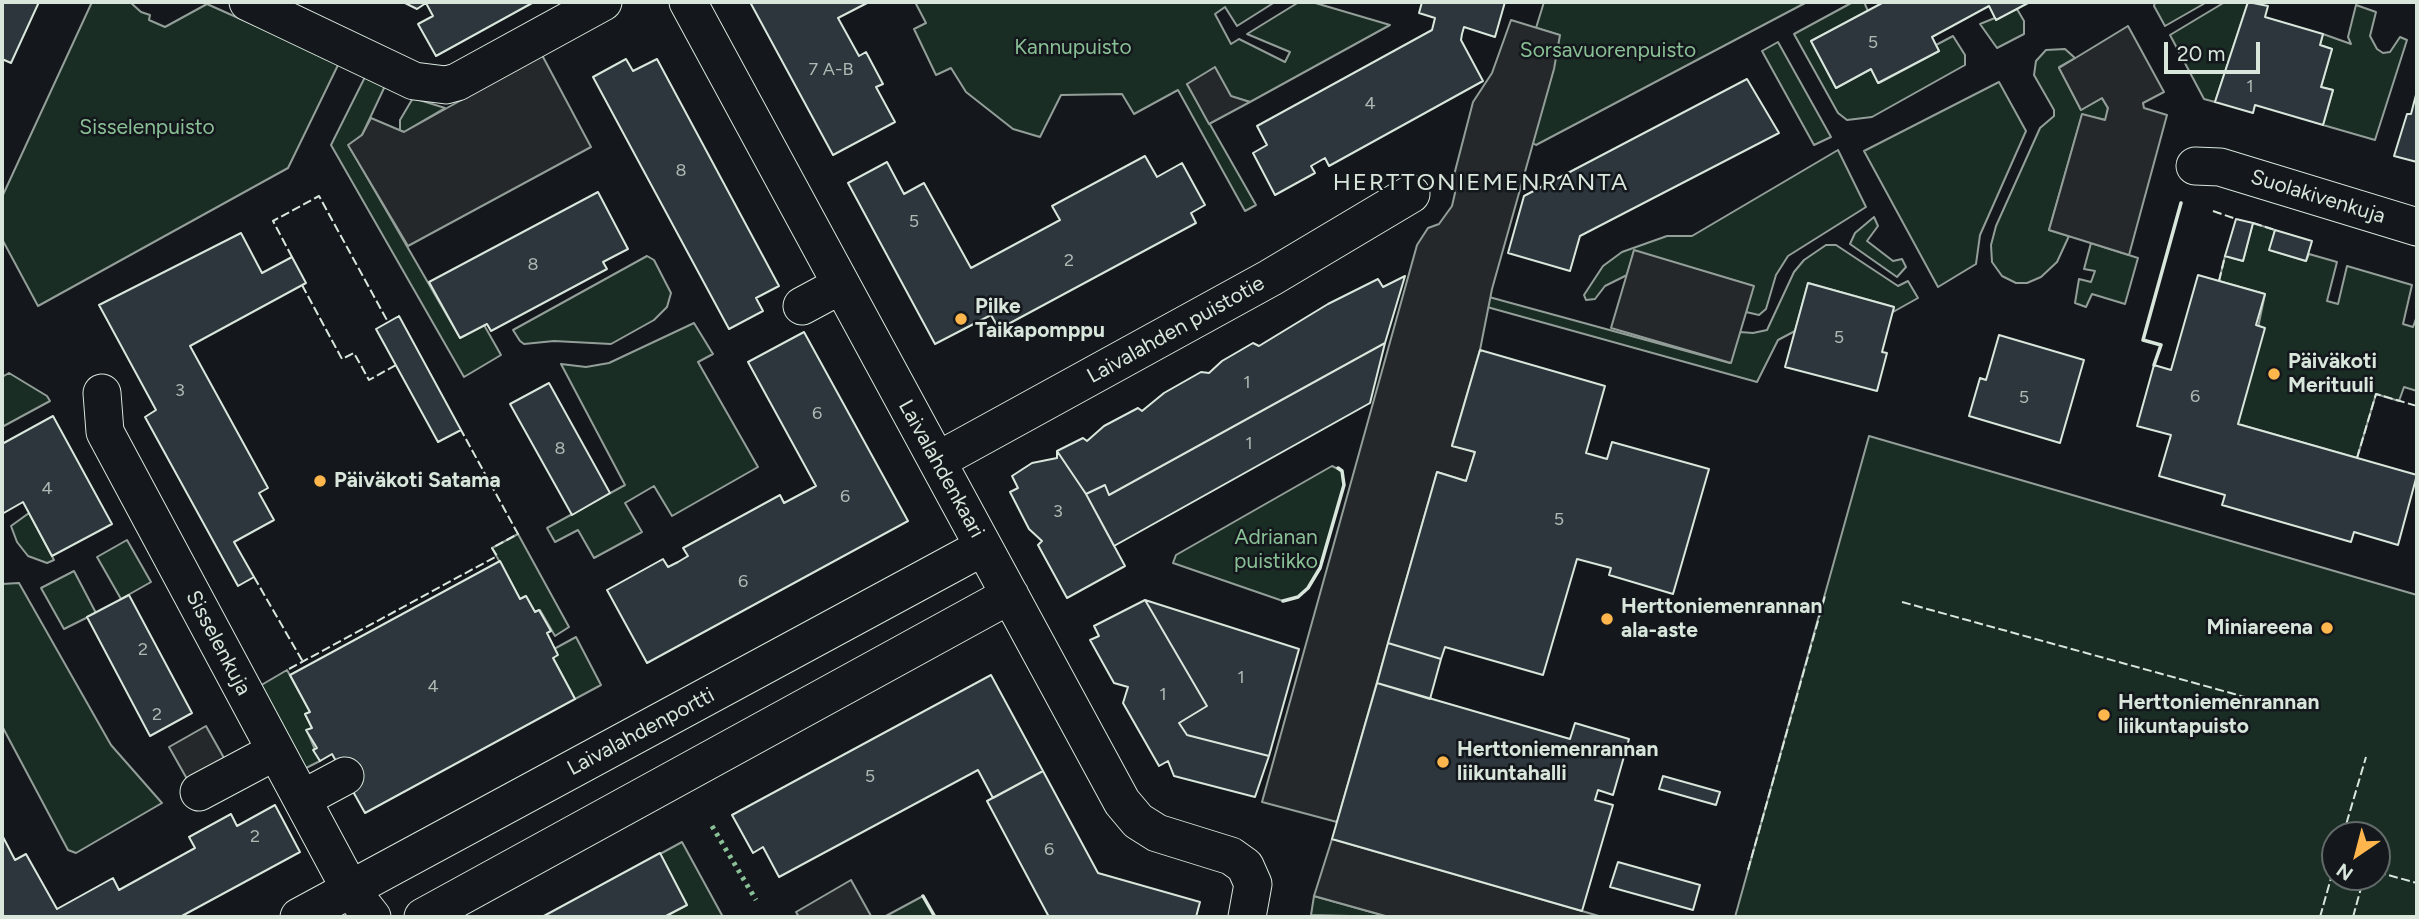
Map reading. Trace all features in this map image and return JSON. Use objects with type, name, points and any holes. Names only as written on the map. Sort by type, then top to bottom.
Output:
[{"type":"street","points":[[248,2],[414,81],[446,85],[457,82],[603,2]]},
{"type":"street","name":"Laivalahdenkaari","points":[[688,2],[1130,813],[1157,833],[1231,856],[1245,866],[1251,875],[1252,894],[1247,917]]},
{"type":"street","name":"Suolakivenkuja","points":[[2207,166],[2417,227]]},
{"type":"street","name":"Laivalahden puistotie","points":[[937,461],[1262,283],[1411,194]]},
{"type":"street","points":[[802,306],[841,285]]},
{"type":"street","name":"Sisselenkuja","points":[[102,393],[105,432],[302,799],[361,903]]},
{"type":"street","name":"Laivalahdenportti","points":[[299,917],[361,903],[983,547]]},
{"type":"street","points":[[423,917],[1010,595]]},
{"type":"street","points":[[199,792],[276,751]]},
{"type":"street","points":[[302,799],[345,776]]},
{"type":"green space","name":"Sisselenpuisto","points":[[92,2],[130,2],[141,12],[150,15],[149,20],[165,27],[207,4],[339,63],[288,168],[38,306],[2,239],[2,197]]},
{"type":"green space","name":"Kannupuisto","points":[[915,2],[1275,2],[1237,26],[1225,7],[1215,14],[1231,44],[1239,39],[1285,62],[1290,52],[1247,34],[1299,2],[1312,2],[1390,25],[1250,102],[1187,84],[1256,205],[1245,211],[1178,90],[1134,114],[1122,94],[1061,95],[1040,137],[1013,129],[966,92],[951,68],[936,75],[914,29],[926,23]]},
{"type":"green space","name":"Sorsavuorenpuisto","points":[[1544,2],[1807,2],[1536,145],[1531,142],[1553,69],[1559,35],[1536,28]]},
{"type":"green space","points":[[1853,2],[1864,2],[1868,11],[1811,41],[1836,88],[1871,69],[1879,83],[1939,51],[1936,45],[1953,36],[1965,55],[1965,65],[1872,117],[1847,120],[1838,113],[1794,34]]},
{"type":"green space","points":[[2155,2],[2207,2],[2165,26],[2154,6]]},
{"type":"green space","points":[[2225,2],[2248,2],[2215,102],[2204,99],[2170,35]]},
{"type":"green space","points":[[2356,5],[2376,12],[2370,36],[2377,49],[2383,53],[2390,52],[2400,37],[2407,40],[2375,140],[2323,125],[2333,90],[2321,87],[2332,49],[2320,45],[2323,34],[2351,44],[2348,37]]},
{"type":"green space","points":[[2017,9],[2024,21],[2024,34],[1997,48],[1980,24]]},
{"type":"green space","points":[[1778,42],[1831,137],[1814,145],[1762,51]]},
{"type":"green space","points":[[2065,49],[2075,58],[2059,67],[2081,110],[2102,98],[2108,108],[2106,120],[2082,115],[2049,230],[2069,236],[2057,262],[2041,277],[2027,283],[2016,283],[2002,276],[1992,262],[1991,245],[1996,226],[2040,128],[2054,116],[2054,110],[2034,75],[2036,61],[2046,50]]},
{"type":"green space","points":[[365,77],[385,86],[362,135],[349,146],[460,338],[484,325],[501,355],[464,377],[331,145]]},
{"type":"green space","points":[[1999,82],[2026,131],[1980,235],[1976,264],[1938,287],[1864,151]]},
{"type":"green space","points":[[413,98],[445,108],[404,132],[400,131],[400,120]]},
{"type":"green space","points":[[1838,150],[1866,207],[1788,256],[1776,275],[1766,309],[1759,315],[1746,312],[1753,286],[1634,251],[1627,275],[1605,286],[1595,299],[1586,300],[1584,295],[1603,266],[1622,252],[1667,236],[1692,236]]},
{"type":"green space","points":[[1874,217],[1878,226],[1867,241],[1893,261],[1902,259],[1906,267],[1897,277],[1850,244],[1855,233]]},
{"type":"green space","points":[[2253,223],[2275,230],[2270,250],[2306,261],[2309,254],[2337,262],[2327,301],[2338,304],[2347,266],[2412,285],[2403,324],[2413,327],[2417,316],[2417,391],[2404,387],[2399,401],[2376,394],[2357,458],[2238,424],[2265,294],[2219,281],[2225,256],[2243,261]]},
{"type":"green space","points":[[2091,243],[2138,258],[2125,304],[2092,294],[2086,307],[2075,303],[2079,279],[2091,282],[2095,271],[2084,269]]},
{"type":"green space","points":[[1826,245],[1836,245],[1898,286],[1908,281],[1918,298],[1893,312],[1894,307],[1808,283],[1795,331],[1778,340],[1757,382],[1487,307],[1489,297],[1730,363],[1740,332],[1767,330],[1794,272],[1804,260]]},
{"type":"green space","points":[[647,256],[654,260],[671,293],[667,307],[654,320],[611,344],[554,341],[524,344],[513,330]]},
{"type":"green space","points":[[694,323],[713,354],[698,362],[758,467],[672,516],[654,486],[625,503],[642,532],[594,558],[578,530],[555,542],[547,528],[625,485],[561,364],[586,367],[609,363]]},
{"type":"green space","points":[[9,373],[47,396],[50,401],[2,427],[2,377]]},
{"type":"green space","name":"Herttoniemenrannan liikuntapuisto","points":[[1869,436],[2417,595],[2417,917],[1735,917]]},
{"type":"green space","name":"Adrianan puistikko","points":[[1332,466],[1342,471],[1344,485],[1320,568],[1308,588],[1298,597],[1283,601],[1173,563],[1176,555]]},
{"type":"green space","points":[[29,513],[54,560],[47,563],[28,556],[17,542],[11,526]]},
{"type":"green space","points":[[518,534],[569,627],[555,636],[540,610],[535,612],[526,596],[520,599],[492,548]]},
{"type":"green space","points":[[127,540],[151,582],[121,599],[97,557]]},
{"type":"green space","points":[[74,571],[96,613],[64,629],[41,588]]},
{"type":"green space","points":[[19,583],[111,745],[162,803],[76,853],[68,850],[2,726],[2,584]]},
{"type":"green space","points":[[576,637],[601,685],[575,699],[553,658],[554,649]]},
{"type":"green space","points":[[287,670],[310,712],[305,714],[312,728],[307,731],[320,761],[304,769],[258,687]]},
{"type":"green space","points":[[682,842],[723,917],[664,917],[687,905],[660,854]]},
{"type":"green space","points":[[923,896],[935,917],[884,917]]},
{"type":"green space","points":[[1314,896],[1389,917],[1311,915]]},
{"type":"shaded area","points":[[1511,20],[1560,35],[1554,69],[1492,289],[1480,350],[1452,445],[1475,452],[1466,481],[1437,472],[1337,822],[1262,802],[1417,245],[1428,228],[1439,224],[1452,206],[1455,193],[1453,179],[1473,102],[1492,73]]},
{"type":"shaded area","points":[[2128,26],[2164,92],[2143,103],[2144,108],[2167,115],[2129,255],[2049,230],[2082,114],[2105,120],[2108,108],[2102,98],[2081,110],[2059,68]]},
{"type":"shaded area","points":[[542,55],[591,147],[408,246],[348,145],[362,135],[371,118],[404,132]]},
{"type":"shaded area","points":[[1215,67],[1231,96],[1250,102],[1209,124],[1187,84]]},
{"type":"shaded area","points":[[1634,250],[1754,286],[1731,363],[1611,328]]},
{"type":"shaded area","points":[[206,726],[237,781],[200,802],[169,747]]},
{"type":"shaded area","points":[[1332,839],[1602,917],[1389,917],[1314,896]]},
{"type":"shaded area","points":[[851,880],[871,916],[799,917],[796,912]]},
{"type":"building","points":[[2,2],[39,2],[11,63],[2,59]]},
{"type":"building","points":[[403,2],[534,2],[436,56],[418,24],[433,16],[426,3],[417,9]]},
{"type":"building","points":[[750,2],[869,2],[838,18],[859,56],[866,52],[883,84],[876,87],[895,122],[833,155]]},
{"type":"building","points":[[1422,2],[1505,2],[1495,37],[1464,27],[1462,34],[1461,40],[1483,81],[1329,166],[1325,158],[1311,166],[1315,173],[1275,195],[1253,153],[1267,145],[1257,126],[1432,30],[1435,18],[1419,13]]},
{"type":"building","points":[[1884,2],[2030,2],[1996,20],[1989,6],[1932,37],[1939,51],[1878,83],[1871,69],[1836,88],[1811,41]]},
{"type":"building","points":[[2248,2],[2268,6],[2265,17],[2323,34],[2320,45],[2332,49],[2321,87],[2333,90],[2323,125],[2255,105],[2253,113],[2215,102]]},
{"type":"building","points":[[626,59],[633,71],[657,59],[779,286],[756,298],[763,311],[729,329],[593,77]]},
{"type":"building","points":[[1747,79],[1779,133],[1580,236],[1570,271],[1508,253],[1524,196]]},
{"type":"building","points":[[2417,91],[2417,162],[2394,156]]},
{"type":"building","points":[[1145,156],[1157,177],[1182,163],[1205,205],[1191,213],[1196,223],[999,329],[991,315],[935,344],[848,183],[887,162],[904,194],[924,183],[971,268],[1060,220],[1052,206]]},
{"type":"building","points":[[598,192],[628,249],[603,262],[607,269],[491,331],[487,324],[460,338],[429,282]]},
{"type":"building","points":[[2236,219],[2253,223],[2243,261],[2225,256]]},
{"type":"building","points":[[2275,230],[2312,241],[2306,261],[2269,250]]},
{"type":"building","points":[[241,233],[262,273],[292,257],[306,283],[190,346],[268,488],[259,493],[274,520],[234,542],[254,577],[238,586],[145,417],[156,410],[99,305]]},
{"type":"building","points":[[2198,275],[2265,294],[2256,325],[2265,328],[2238,424],[2417,475],[2398,545],[2354,532],[2351,542],[2222,505],[2225,495],[2159,476],[2171,435],[2137,426],[2154,365],[2171,370]]},
{"type":"building","points":[[1405,276],[1385,343],[1109,495],[1105,485],[1086,494],[1057,451],[1083,438],[1087,441],[1104,426],[1138,408],[1142,411],[1164,393],[1201,372],[1209,373],[1222,361],[1253,343],[1259,346],[1328,304],[1378,279],[1383,287]]},
{"type":"building","points":[[1808,283],[1894,307],[1882,352],[1887,353],[1877,391],[1785,367]]},
{"type":"building","points":[[399,316],[461,430],[438,442],[376,329]]},
{"type":"building","points":[[804,332],[908,521],[647,663],[607,590],[663,559],[668,567],[678,562],[688,556],[683,548],[780,495],[784,503],[816,486],[748,362]]},
{"type":"building","points":[[1999,335],[2084,360],[2060,443],[1969,416],[1980,378],[1986,380]]},
{"type":"building","points":[[1385,343],[1370,403],[1114,546],[1086,494],[1105,485],[1109,495]]},
{"type":"building","points":[[1480,350],[1605,386],[1586,453],[1607,459],[1612,442],[1709,469],[1673,594],[1609,575],[1611,568],[1577,559],[1543,675],[1445,647],[1441,659],[1388,643],[1437,472],[1466,481],[1475,452],[1452,446]]},
{"type":"building","points":[[549,383],[610,493],[572,515],[510,404]]},
{"type":"building","points":[[53,416],[112,524],[52,556],[23,502],[2,514],[2,444]]},
{"type":"building","points":[[1057,451],[1086,494],[1125,566],[1067,598],[1038,545],[1042,541],[1029,529],[1010,492],[1018,488],[1012,476],[1032,463],[1057,458]]},
{"type":"building","points":[[500,561],[520,599],[526,596],[535,612],[539,610],[551,631],[547,633],[558,655],[553,658],[575,699],[365,813],[332,754],[320,761],[313,750],[317,748],[306,730],[312,728],[305,714],[310,712],[290,675]]},
{"type":"building","points":[[129,595],[192,713],[150,736],[87,617]]},
{"type":"building","points":[[1145,600],[1207,706],[1179,723],[1187,735],[1269,756],[1255,797],[1174,776],[1168,761],[1159,766],[1123,703],[1128,687],[1114,683],[1090,640],[1099,636],[1094,626]]},
{"type":"building","points":[[1145,600],[1299,649],[1269,756],[1187,735],[1179,723],[1207,706]]},
{"type":"building","points":[[1388,643],[1441,659],[1430,699],[1377,683]]},
{"type":"building","points":[[991,675],[1043,771],[993,798],[978,770],[779,877],[763,847],[753,853],[732,815]]},
{"type":"building","points":[[1377,683],[1570,739],[1575,723],[1629,739],[1613,795],[1598,790],[1595,800],[1613,805],[1582,911],[1332,839]]},
{"type":"building","points":[[1043,771],[1098,873],[1200,902],[1196,917],[1049,917],[987,801]]},
{"type":"building","points":[[1663,776],[1720,792],[1716,805],[1659,789]]},
{"type":"building","points":[[275,805],[300,852],[180,917],[2,917],[2,835],[15,860],[26,854],[57,909],[113,878],[119,890],[195,848],[189,837],[231,814],[237,826]]},
{"type":"building","points":[[660,853],[687,905],[664,917],[542,917]]},
{"type":"building","points":[[1618,862],[1700,885],[1693,910],[1610,887]]},
{"type":"hedge","points":[[712,826],[756,900]]},
{"type":"fence","points":[[292,257],[273,221],[319,196],[388,322]]},
{"type":"fence","points":[[2213,211],[2236,219]]},
{"type":"fence","points":[[2253,223],[2275,230]]},
{"type":"fence","points":[[2219,281],[2225,256]]},
{"type":"fence","points":[[302,285],[342,359],[354,353],[369,380],[396,365]]},
{"type":"fence","points":[[2357,458],[2376,394],[2417,406]]},
{"type":"fence","points":[[289,669],[497,556],[492,548],[518,534],[461,430]]},
{"type":"fence","points":[[254,577],[303,662]]},
{"type":"fence","points":[[1748,870],[1825,596]]},
{"type":"fence","points":[[1902,602],[2274,705]]},
{"type":"fence","points":[[2347,821],[2366,757]]},
{"type":"fence","points":[[2391,876],[2417,883]]},
{"type":"fence","points":[[2320,917],[2327,891]]},
{"type":"fence","points":[[2353,917],[2360,891]]},
{"type":"wall","points":[[2154,365],[2161,345],[2143,340],[2181,203]]},
{"type":"wall","points":[[1283,601],[1298,597],[1308,588],[1320,568],[1344,485],[1342,471],[1338,468]]},
{"type":"wall","points":[[923,896],[935,917]]},
{"type":"place","name":"Pilke Taikapomppu","points":[[961,319]]},
{"type":"place","name":"Päiväkoti Merituuli","points":[[2274,374]]},
{"type":"place","name":"Päiväkoti Satama","points":[[320,481]]},
{"type":"place","name":"Herttoniemenrannan ala-aste","points":[[1607,619]]},
{"type":"place","name":"Miniareena","points":[[2327,628]]},
{"type":"place","name":"Herttoniemenrannan liikuntapuisto","points":[[2104,715]]},
{"type":"place","name":"Herttoniemenrannan liikuntahalli","points":[[1443,762]]},
{"type":"district","name":"HERTTONIEMENRANTA","points":[[1481,183]]}]
